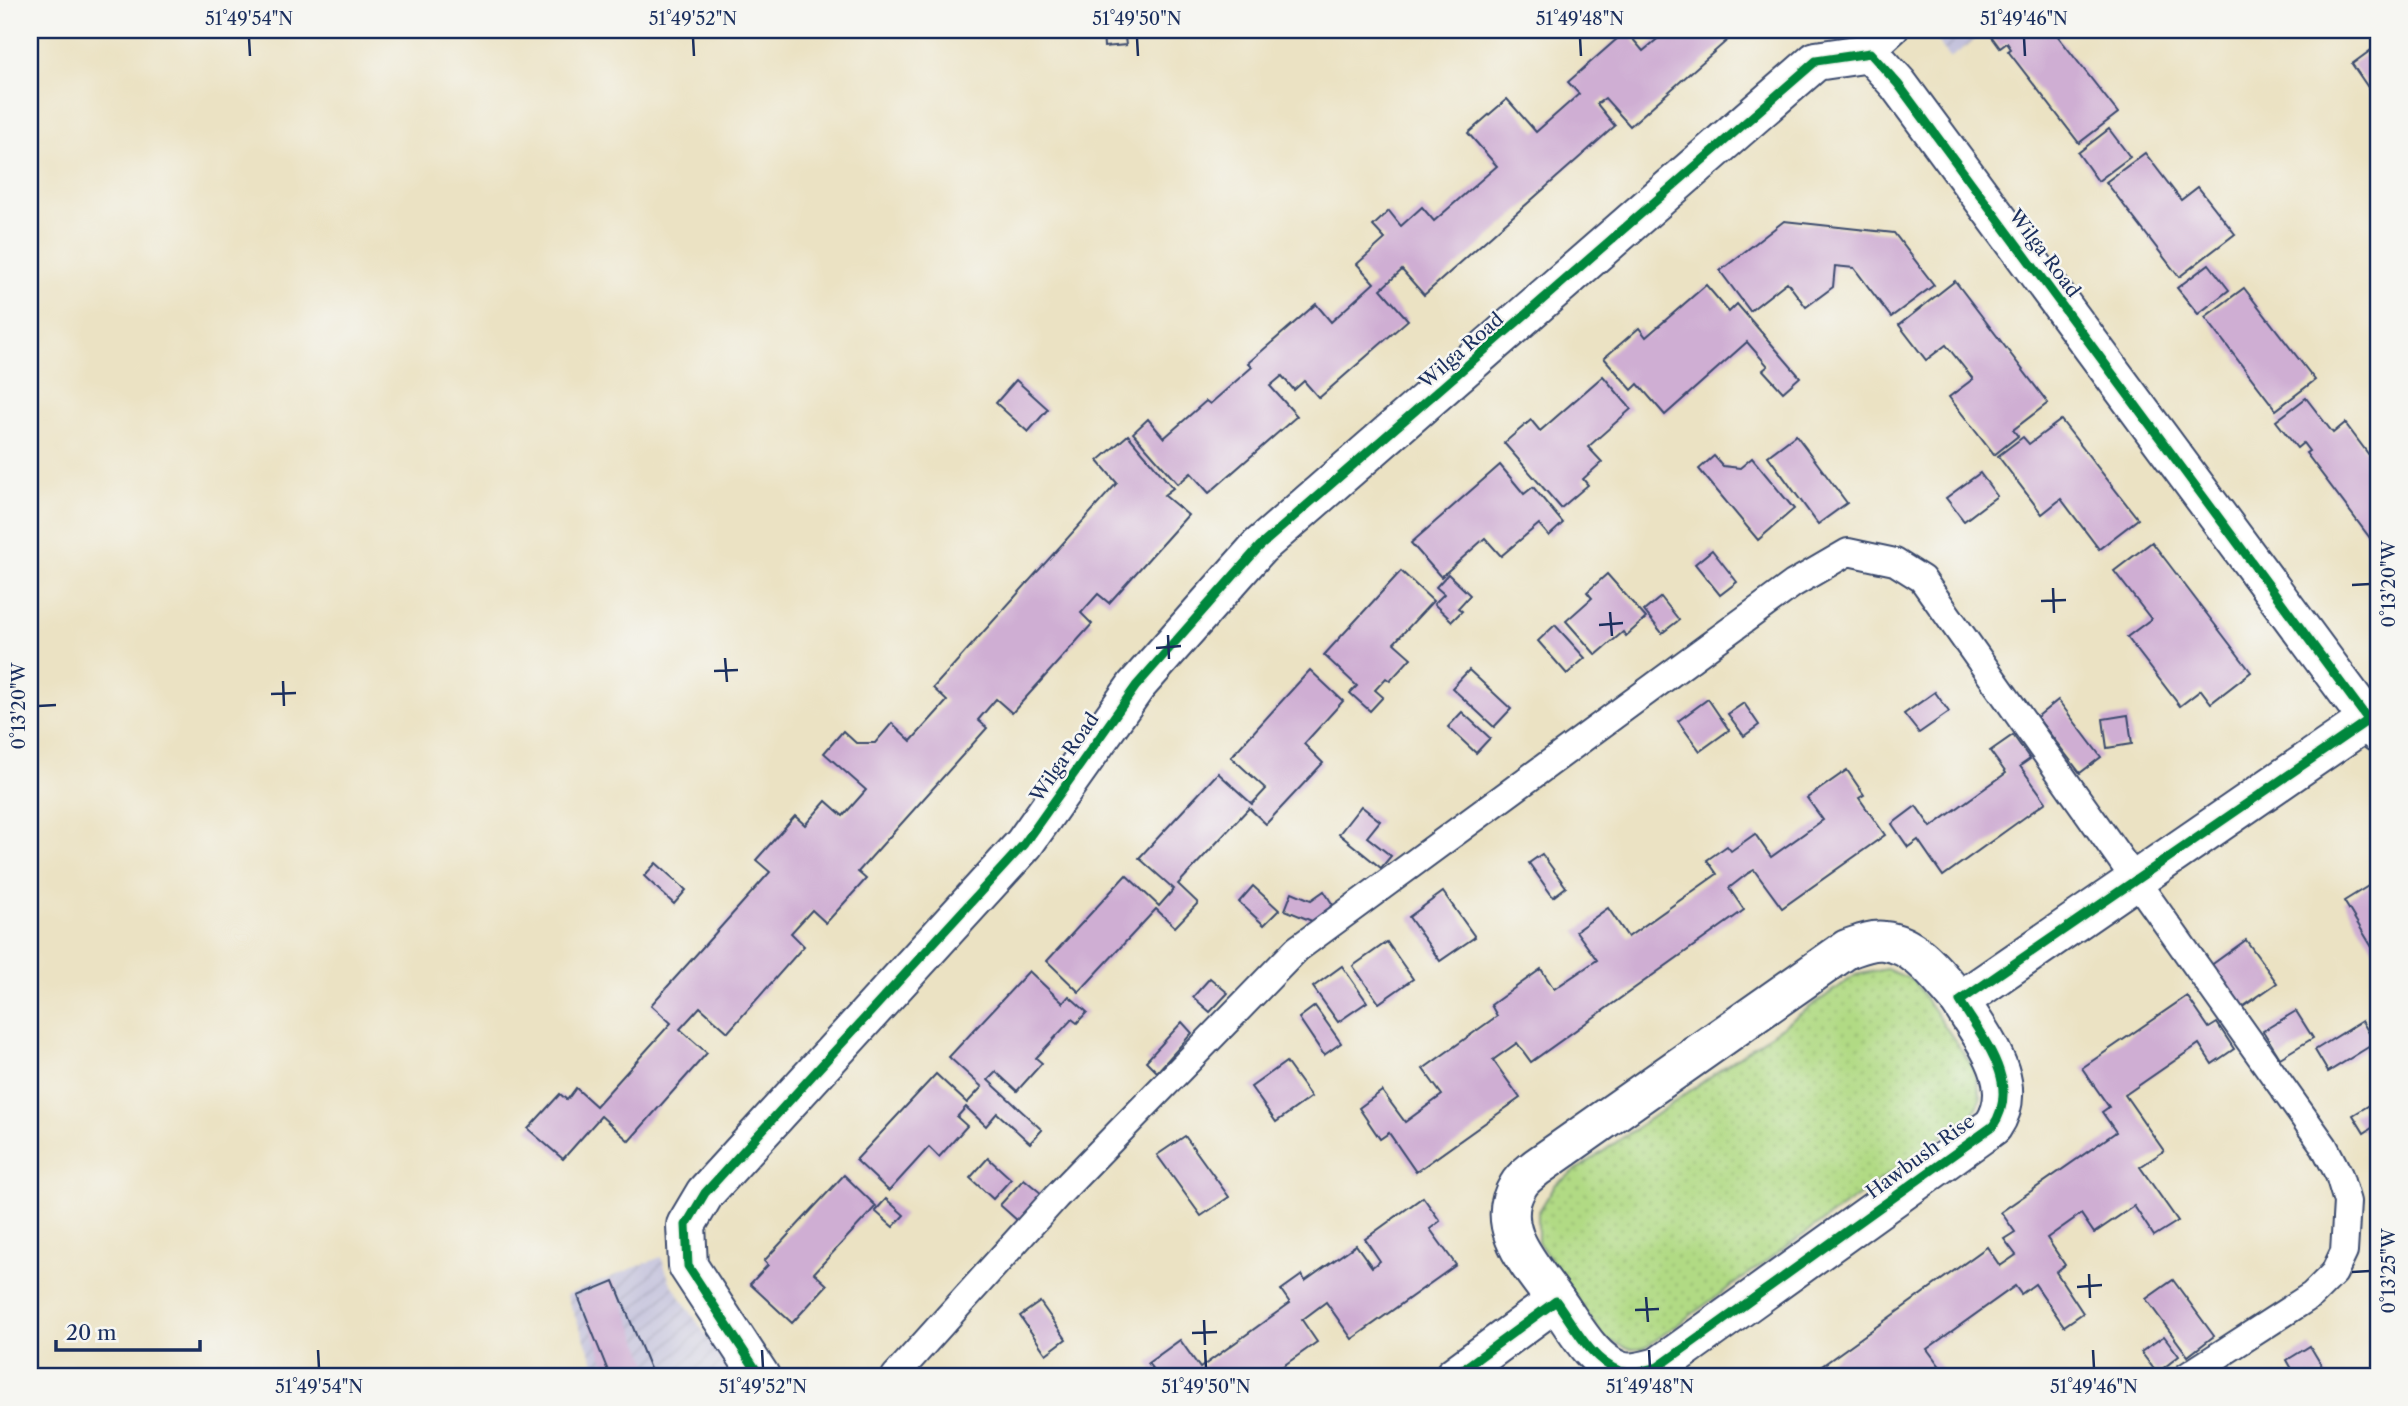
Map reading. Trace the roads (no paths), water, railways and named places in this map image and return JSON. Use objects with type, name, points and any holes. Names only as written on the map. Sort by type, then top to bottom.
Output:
[{"type":"street","name":"Wilga Road","points":[[761,1376],[688,1266],[686,1225],[705,1193],[1024,844],[1136,686],[1259,547],[1816,61],[1882,41],[1898,84],[2375,722]]},
{"type":"street","points":[[1960,1001],[2375,722]]},
{"type":"street","name":"Hawbush Rise","points":[[1885,940],[1907,948],[1926,962],[1960,1001],[2001,1070],[2001,1114],[1993,1126],[1658,1367],[1640,1372],[1621,1371],[1607,1363],[1591,1349],[1556,1301],[1514,1241],[1509,1222],[1510,1204],[1518,1184],[1537,1167],[1847,949],[1885,940]]},
{"type":"street","points":[[1454,1376],[1556,1301]]},
{"type":"lane","points":[[895,1376],[1056,1197],[1297,949],[1793,584],[1848,552],[1895,562],[1922,579],[2324,1146],[2339,1175],[2347,1202],[2344,1252],[2334,1273],[2312,1295],[2187,1376]]}]
